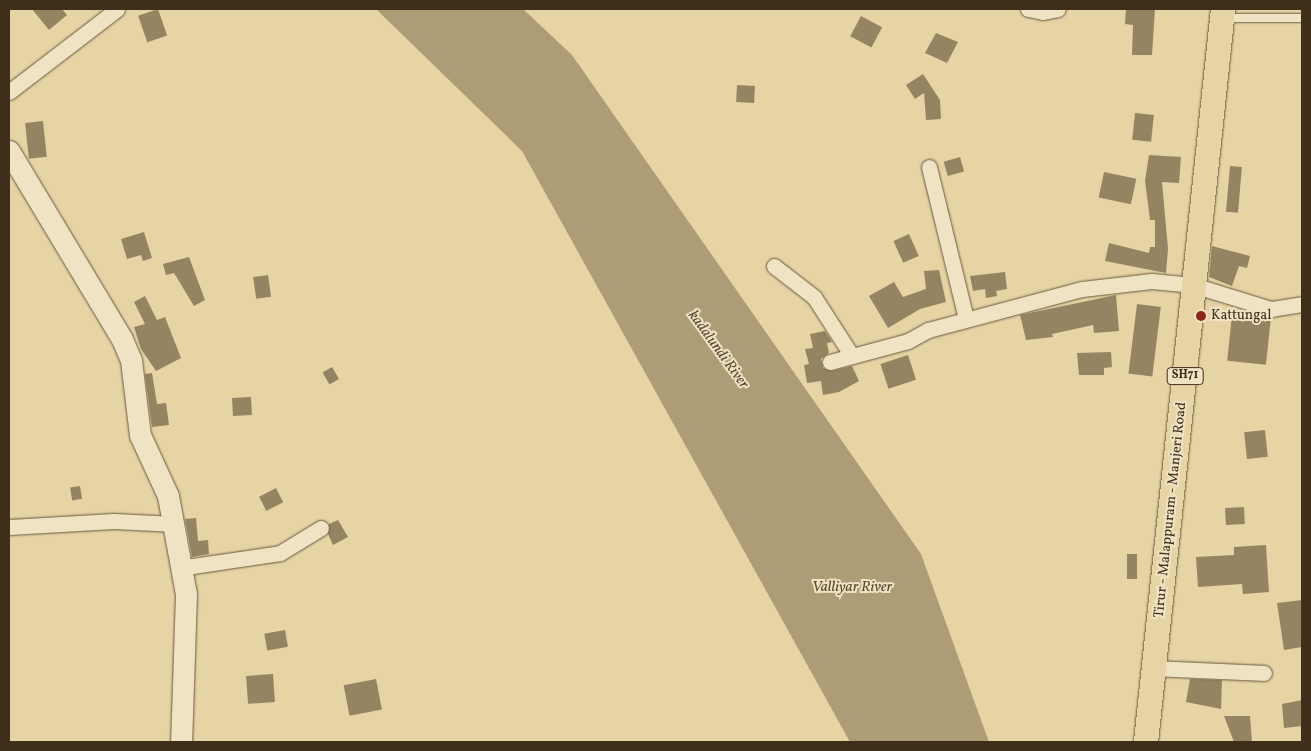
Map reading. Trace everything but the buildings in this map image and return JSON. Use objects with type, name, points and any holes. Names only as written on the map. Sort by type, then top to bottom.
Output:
[{"type":"main road","name":"Tirur - Malappuram - Manjeri Road","points":[[1146,742],[1223,14]]},
{"type":"main road","points":[[9,151],[122,339],[131,360],[140,435],[168,496],[175,524],[179,568],[186,594],[181,742]]},
{"type":"street","points":[[9,92],[117,9]]},
{"type":"street","points":[[1028,9],[1043,12],[1058,9]]},
{"type":"street","points":[[929,167],[966,319]]},
{"type":"street","points":[[774,266],[814,297],[852,356]]},
{"type":"street","points":[[830,362],[899,344],[928,330],[1082,289],[1152,281],[1193,285],[1271,309],[1302,304]]},
{"type":"street","points":[[9,527],[114,521],[175,524]]},
{"type":"street","points":[[179,568],[280,553],[321,528]]},
{"type":"street","points":[[1154,668],[1264,673]]},
{"type":"lane","points":[[1223,14],[1302,18]]},
{"type":"water","name":"Valliyar River","points":[[376,9],[523,9],[572,55],[921,554],[989,742],[850,742],[522,151]]},
{"type":"place","name":"Kattungal","points":[[1201,316]]},
{"type":"water label","name":"kadalundi River","points":[[718,350]]}]
